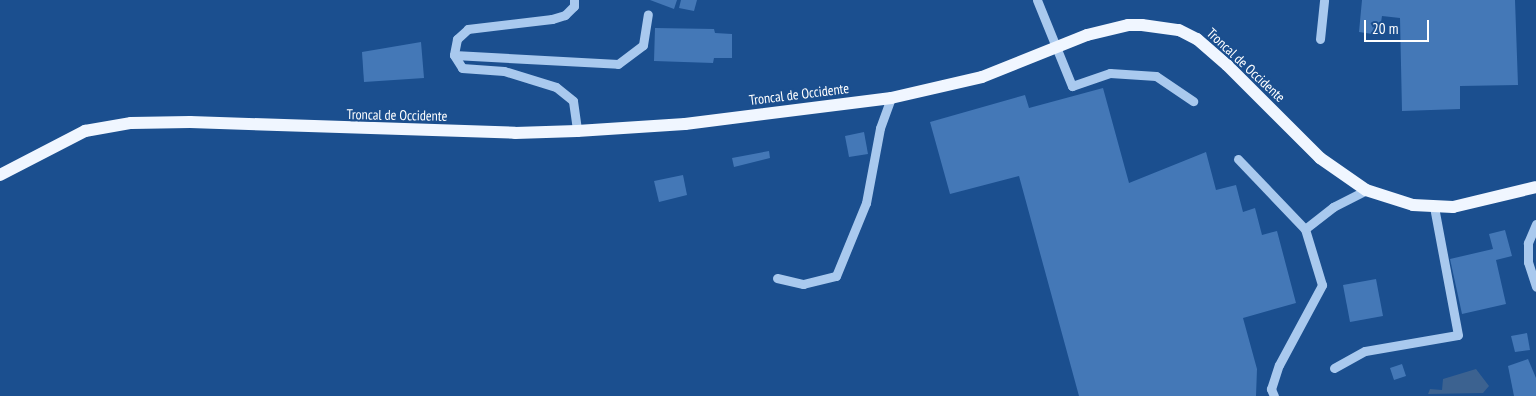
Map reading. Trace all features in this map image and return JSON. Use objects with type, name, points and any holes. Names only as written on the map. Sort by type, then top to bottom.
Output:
[{"type":"main road","name":"Troncal de Occidente","points":[[0,175],[85,131],[131,123],[190,122],[516,133],[577,131],[685,124],[891,98],[982,77],[1087,35],[1128,25],[1179,30],[1197,39],[1227,65],[1320,158],[1366,190],[1412,205],[1434,207],[1473,204],[1536,187]]},
{"type":"street","points":[[574,0],[574,6],[565,15],[552,19],[468,29],[457,39],[454,55],[462,68],[504,71],[556,87],[572,101],[577,131]]},
{"type":"street","points":[[1037,0],[1055,49],[1072,86],[1110,73],[1156,76],[1193,101]]},
{"type":"street","points":[[1320,38],[1324,0]]},
{"type":"street","points":[[454,55],[618,64],[643,45],[648,14]]},
{"type":"street","points":[[777,278],[803,284],[836,276],[866,203],[880,128],[891,98]]},
{"type":"street","points":[[1238,159],[1305,229],[1322,285],[1279,365],[1272,389],[1274,396]]},
{"type":"street","points":[[1305,229],[1333,207],[1366,190]]},
{"type":"street","points":[[1334,368],[1365,351],[1458,335],[1434,207]]},
{"type":"street","points":[[1536,224],[1528,244],[1528,262],[1536,288]]},
{"type":"water","points":[[1476,369],[1489,386],[1483,393],[1428,394],[1430,389],[1442,390],[1443,379]]},
{"type":"building","points":[[650,0],[677,0],[674,9]]},
{"type":"building","points":[[681,0],[697,0],[694,11],[679,8]]},
{"type":"building","points":[[1362,0],[1515,0],[1518,85],[1460,86],[1460,109],[1402,111],[1400,18],[1382,16],[1379,35],[1359,32]]},
{"type":"building","points":[[655,28],[714,29],[715,33],[732,34],[732,58],[714,58],[713,63],[654,61]]},
{"type":"building","points":[[421,42],[424,78],[364,82],[362,52]]},
{"type":"building","points":[[1103,88],[1129,183],[1206,152],[1216,190],[1236,185],[1243,212],[1255,208],[1262,235],[1277,231],[1296,303],[1243,318],[1257,369],[1256,396],[1079,396],[1019,176],[950,194],[930,122],[1025,95],[1029,108]]},
{"type":"building","points":[[864,132],[868,154],[849,157],[845,136]]},
{"type":"building","points":[[769,151],[770,158],[734,167],[732,158]]},
{"type":"building","points":[[683,175],[687,195],[659,202],[654,181]]},
{"type":"building","points":[[1505,230],[1512,256],[1496,260],[1506,304],[1462,314],[1450,259],[1493,249],[1489,234]]},
{"type":"building","points":[[1376,279],[1383,316],[1350,322],[1343,285]]},
{"type":"building","points":[[1527,333],[1530,350],[1515,352],[1511,336]]},
{"type":"building","points":[[1528,359],[1536,378],[1536,396],[1514,396],[1508,366]]},
{"type":"building","points":[[1402,364],[1406,376],[1394,380],[1390,368]]}]
